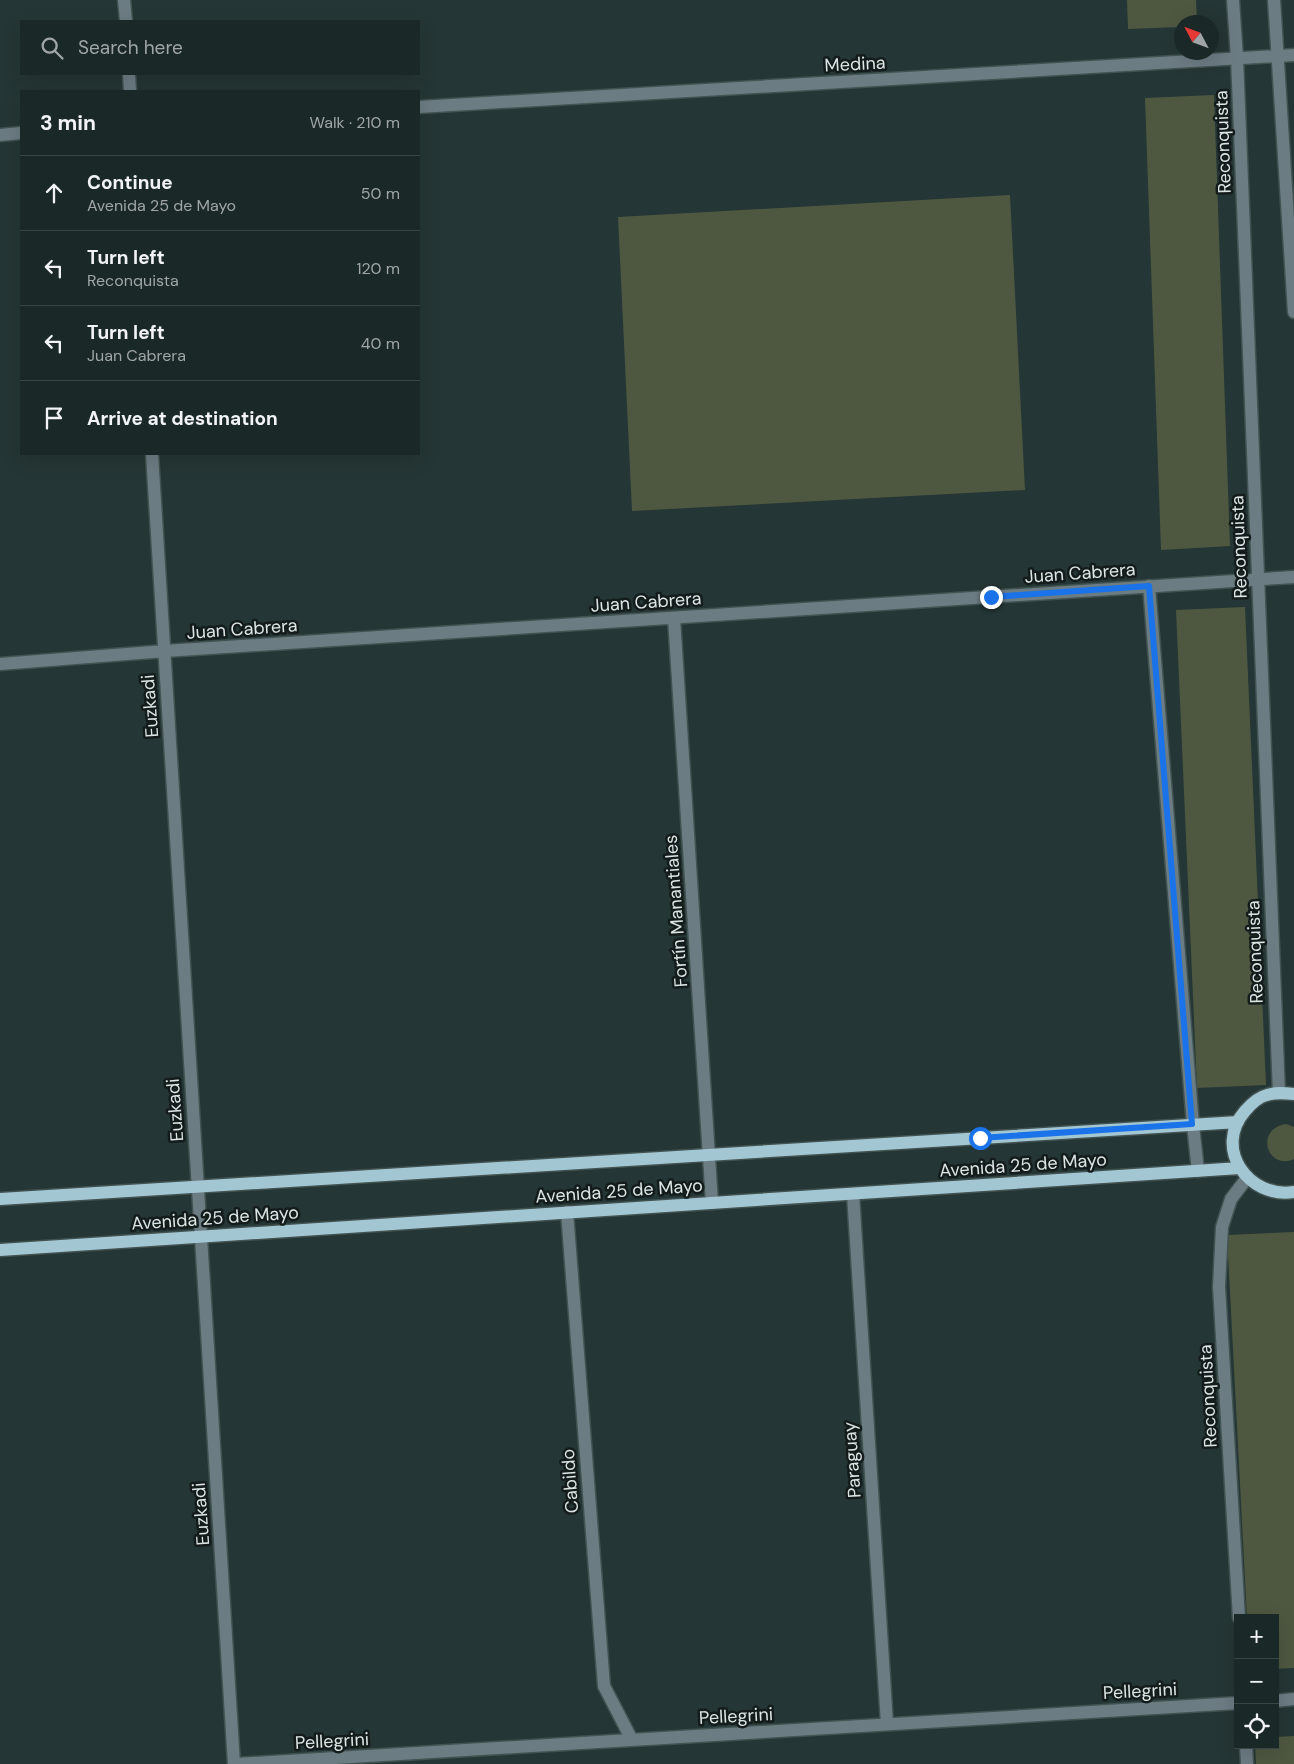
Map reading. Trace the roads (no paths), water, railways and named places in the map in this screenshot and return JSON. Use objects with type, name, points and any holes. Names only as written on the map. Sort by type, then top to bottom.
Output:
[{"type":"main road","points":[[1294,1094],[1279,1093],[1265,1095],[1251,1104],[1240,1116],[1234,1132],[1233,1148],[1243,1173],[1260,1188],[1275,1193],[1294,1192]]},
{"type":"main road","name":"Avenida 25 de Mayo","points":[[0,1199],[1238,1122]]},
{"type":"main road","name":"Avenida 25 de Mayo","points":[[0,1250],[1198,1170],[1243,1173]]},
{"type":"street","points":[[124,0],[126,20]]},
{"type":"street","name":"Reconquista","points":[[1232,0],[1237,58],[1279,1093]]},
{"type":"street","points":[[1274,0],[1294,312]]},
{"type":"street","name":"Medina","points":[[420,107],[1294,55]]},
{"type":"street","points":[[129,75],[130,90]]},
{"type":"street","points":[[0,135],[20,134]]},
{"type":"street","name":"Euzkadi","points":[[152,455],[235,1764]]},
{"type":"street","name":"Juan Cabrera","points":[[0,664],[164,651],[1294,577]]},
{"type":"street","points":[[1149,586],[1192,1124],[1198,1170]]},
{"type":"street","name":"Fortín Manantiales","points":[[674,618],[712,1203]]},
{"type":"street","name":"Reconquista","points":[[1239,1614],[1219,1287],[1222,1227],[1231,1198],[1243,1173]]},
{"type":"street","name":"Paraguay","points":[[853,1194],[887,1724]]},
{"type":"street","name":"Cabildo","points":[[567,1212],[604,1686],[632,1740]]},
{"type":"street","points":[[1279,1701],[1294,1700]]},
{"type":"street","name":"Pellegrini","points":[[235,1764],[1234,1703]]},
{"type":"street","points":[[1246,1749],[1247,1764]]}]
